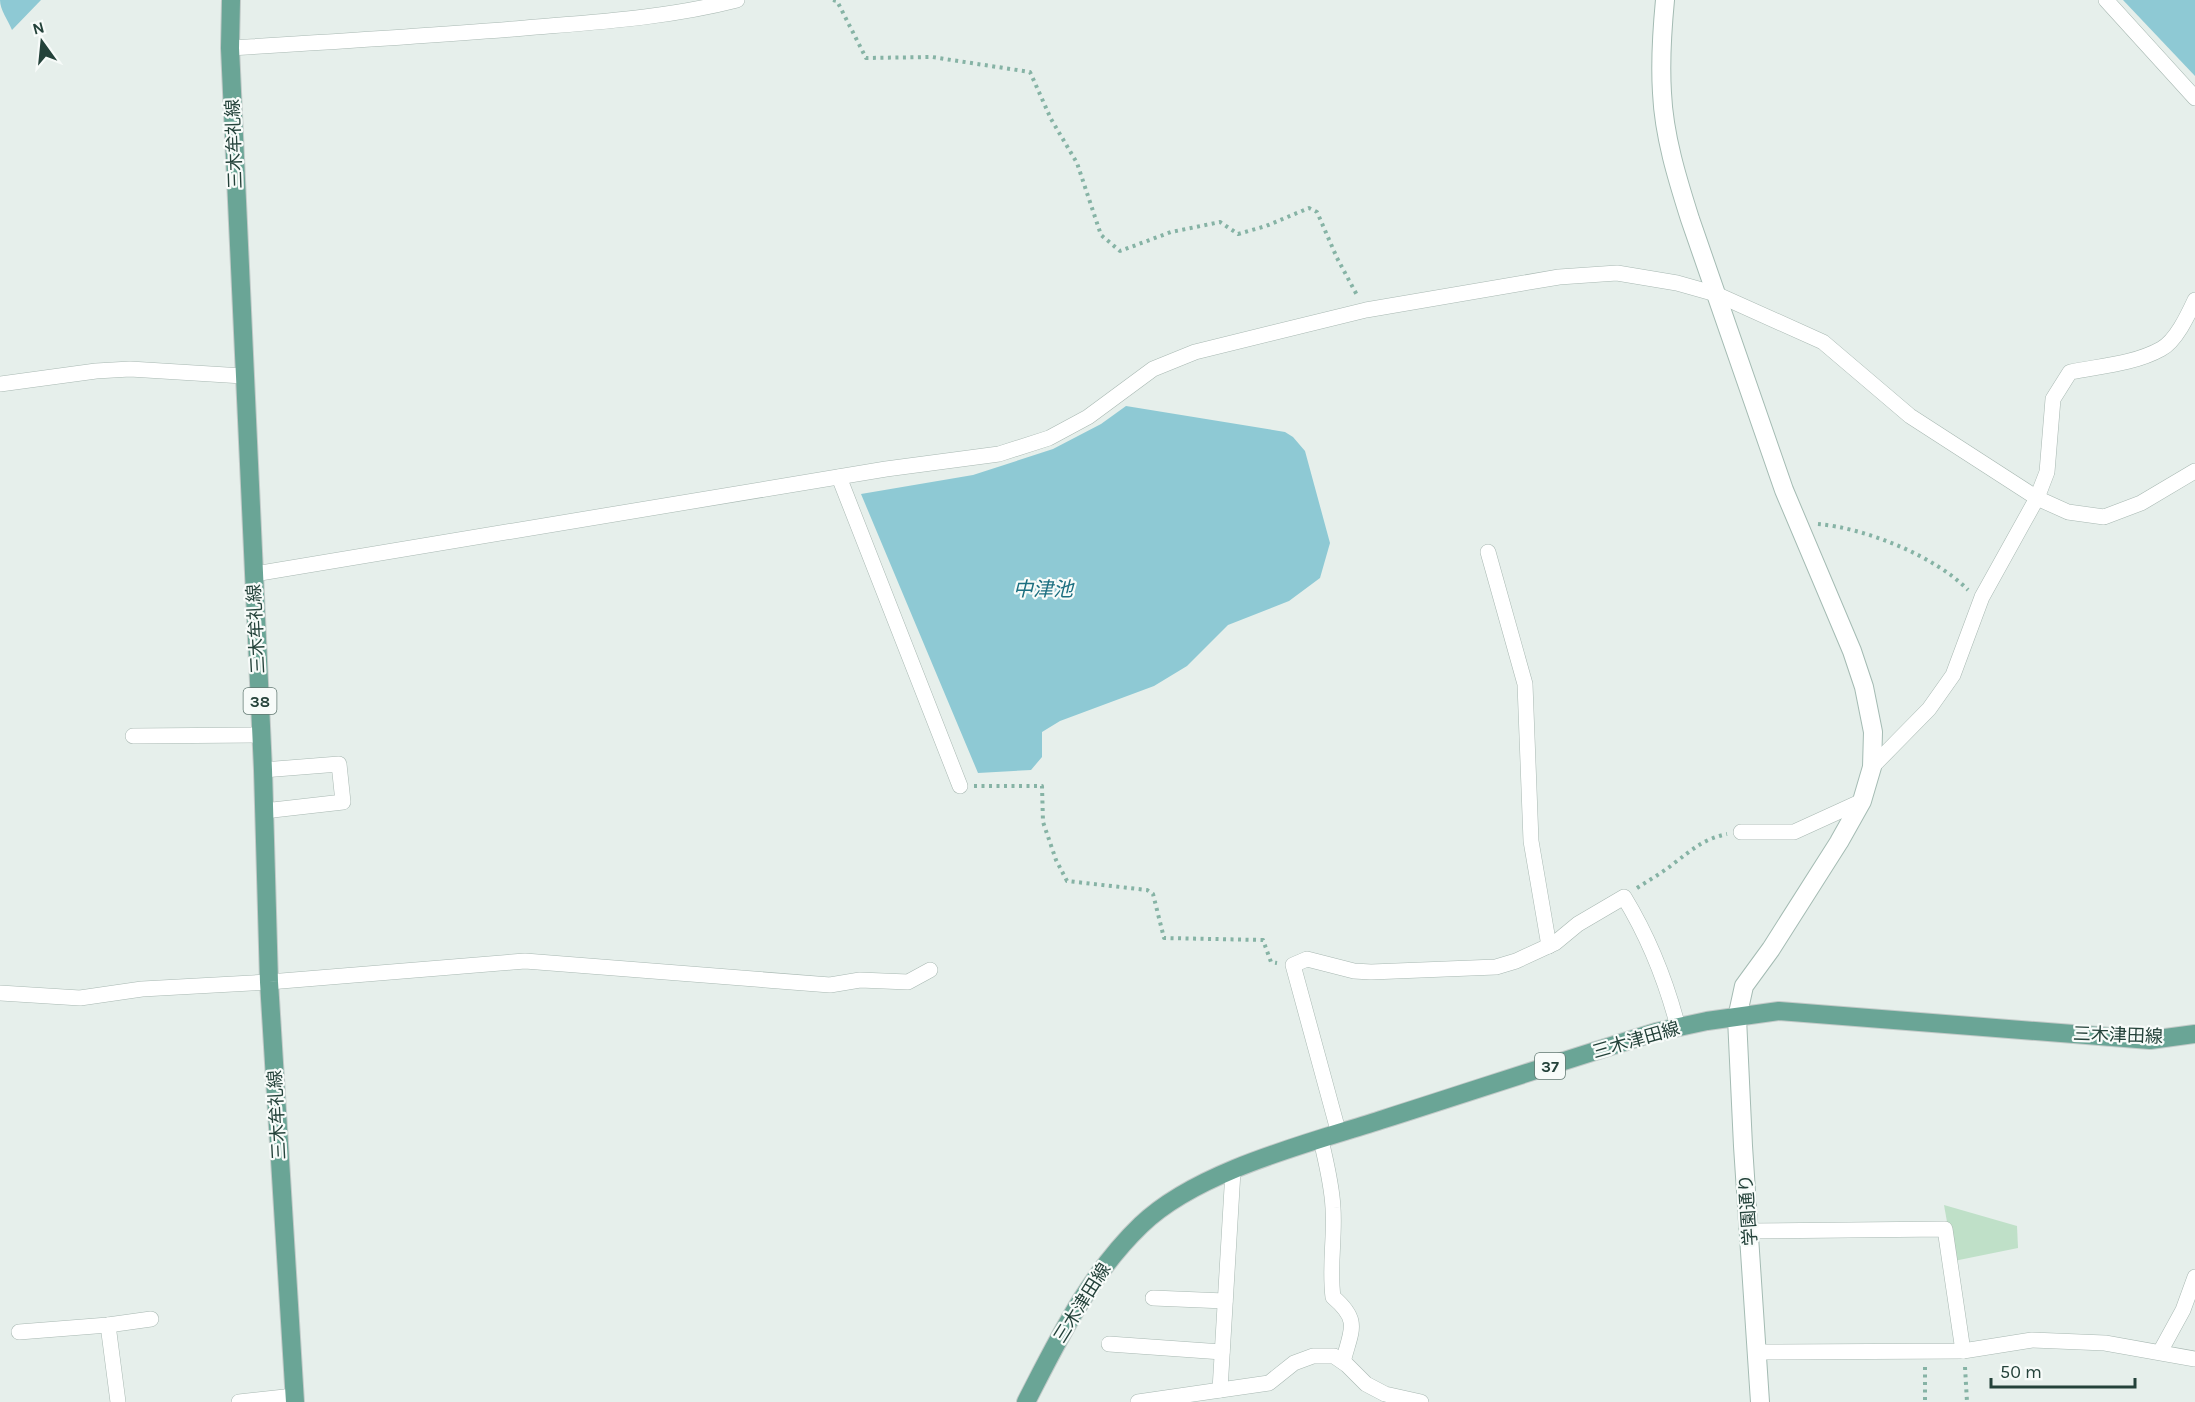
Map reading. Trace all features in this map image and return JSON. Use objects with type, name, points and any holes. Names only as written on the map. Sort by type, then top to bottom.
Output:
[{"type":"main road","name":"三木牟礼線","points":[[231,0],[230,48],[243,376],[263,770],[269,982],[295,1399]]},
{"type":"main road","name":"三木津田線","points":[[1026,1402],[1071,1315],[1102,1268],[1143,1223],[1187,1190],[1269,1156],[1625,1042],[1707,1020],[1779,1011],[2150,1040],[2195,1034]]},
{"type":"street","points":[[230,48],[602,22],[695,10],[737,0]]},
{"type":"street","name":"学園通り","points":[[1665,0],[1661,52],[1662,94],[1667,135],[1690,219],[1784,490],[1818,573],[1837,612],[1864,687],[1873,732],[1872,767],[1862,801],[1772,949],[1744,986],[1737,1018],[1760,1402]]},
{"type":"street","points":[[2106,0],[2195,98]]},
{"type":"street","points":[[254,574],[839,477],[999,454],[1049,438],[1088,417],[1153,369],[1195,352],[1366,310],[1558,277],[1617,273],[1677,283],[1716,294],[1823,342],[1910,416],[2037,498],[2068,512],[2104,517],[2141,503],[2195,471]]},
{"type":"street","points":[[1872,767],[1929,708],[1953,675],[1980,603],[2037,498],[2047,472],[2053,399],[2070,372],[2129,360],[2163,349],[2184,323],[2195,300]]},
{"type":"street","points":[[0,384],[96,371],[130,369],[243,376]]},
{"type":"street","points":[[839,477],[960,786]]},
{"type":"street","points":[[1488,552],[1525,684],[1531,841],[1549,946]]},
{"type":"street","points":[[133,736],[261,735]]},
{"type":"street","points":[[263,770],[339,764],[343,802],[264,811]]},
{"type":"street","points":[[1741,832],[1794,832],[1862,801]]},
{"type":"street","points":[[1339,1134],[1293,965],[1307,959],[1371,972],[1496,967],[1549,946],[1578,924],[1624,897],[1638,920],[1654,955],[1668,991],[1678,1027]]},
{"type":"street","points":[[0,993],[80,998],[142,989],[269,982],[525,961],[830,985],[860,980],[908,982],[930,970]]},
{"type":"street","points":[[1321,1140],[1334,1210],[1330,1278],[1333,1297],[1345,1307],[1352,1317],[1352,1327],[1343,1362]]},
{"type":"street","points":[[1220,1390],[1233,1171]]},
{"type":"street","points":[[1749,1231],[1945,1229],[1963,1351]]},
{"type":"street","points":[[2160,1352],[2183,1311],[2195,1277]]},
{"type":"street","points":[[1153,1298],[1225,1301]]},
{"type":"street","points":[[19,1332],[108,1325],[150,1319]]},
{"type":"street","points":[[108,1325],[118,1402]]},
{"type":"street","points":[[1757,1352],[1963,1351],[2032,1340],[2105,1343],[2160,1352],[2195,1363]]},
{"type":"street","points":[[1109,1344],[1222,1352]]},
{"type":"street","points":[[1138,1402],[1269,1383],[1294,1363],[1313,1356],[1334,1356],[1366,1384],[1385,1394],[1421,1402]]},
{"type":"street","points":[[239,1402],[295,1399]]},
{"type":"path","points":[[833,0],[837,1],[866,58],[932,57],[1030,72],[1051,119],[1077,163],[1101,235],[1120,251],[1171,232],[1220,222],[1238,234],[1266,226],[1309,208],[1317,212],[1336,258],[1366,310]]},
{"type":"path","points":[[1797,522],[1842,526],[1903,549],[1943,571],[1965,587],[1980,603]]},
{"type":"path","points":[[960,786],[1042,786],[1043,822],[1056,860],[1067,881],[1147,890],[1153,894],[1164,938],[1263,940],[1270,962],[1293,965]]},
{"type":"path","points":[[1624,897],[1673,865],[1696,845],[1715,837],[1741,832]]},
{"type":"path","points":[[1925,1351],[1925,1402]]},
{"type":"path","points":[[1963,1351],[1967,1402]]},
{"type":"green space","points":[[1944,1205],[2017,1226],[2018,1248],[1954,1261]]},
{"type":"water","points":[[0,0],[41,0],[12,30]]},
{"type":"water","points":[[2123,0],[2195,0],[2195,76]]},
{"type":"water","name":"中津池","points":[[1126,406],[1285,432],[1293,437],[1305,451],[1330,543],[1320,578],[1289,601],[1228,625],[1187,666],[1154,686],[1060,721],[1042,732],[1042,757],[1031,770],[978,773],[861,494],[973,475],[1053,449],[1101,424]]}]
